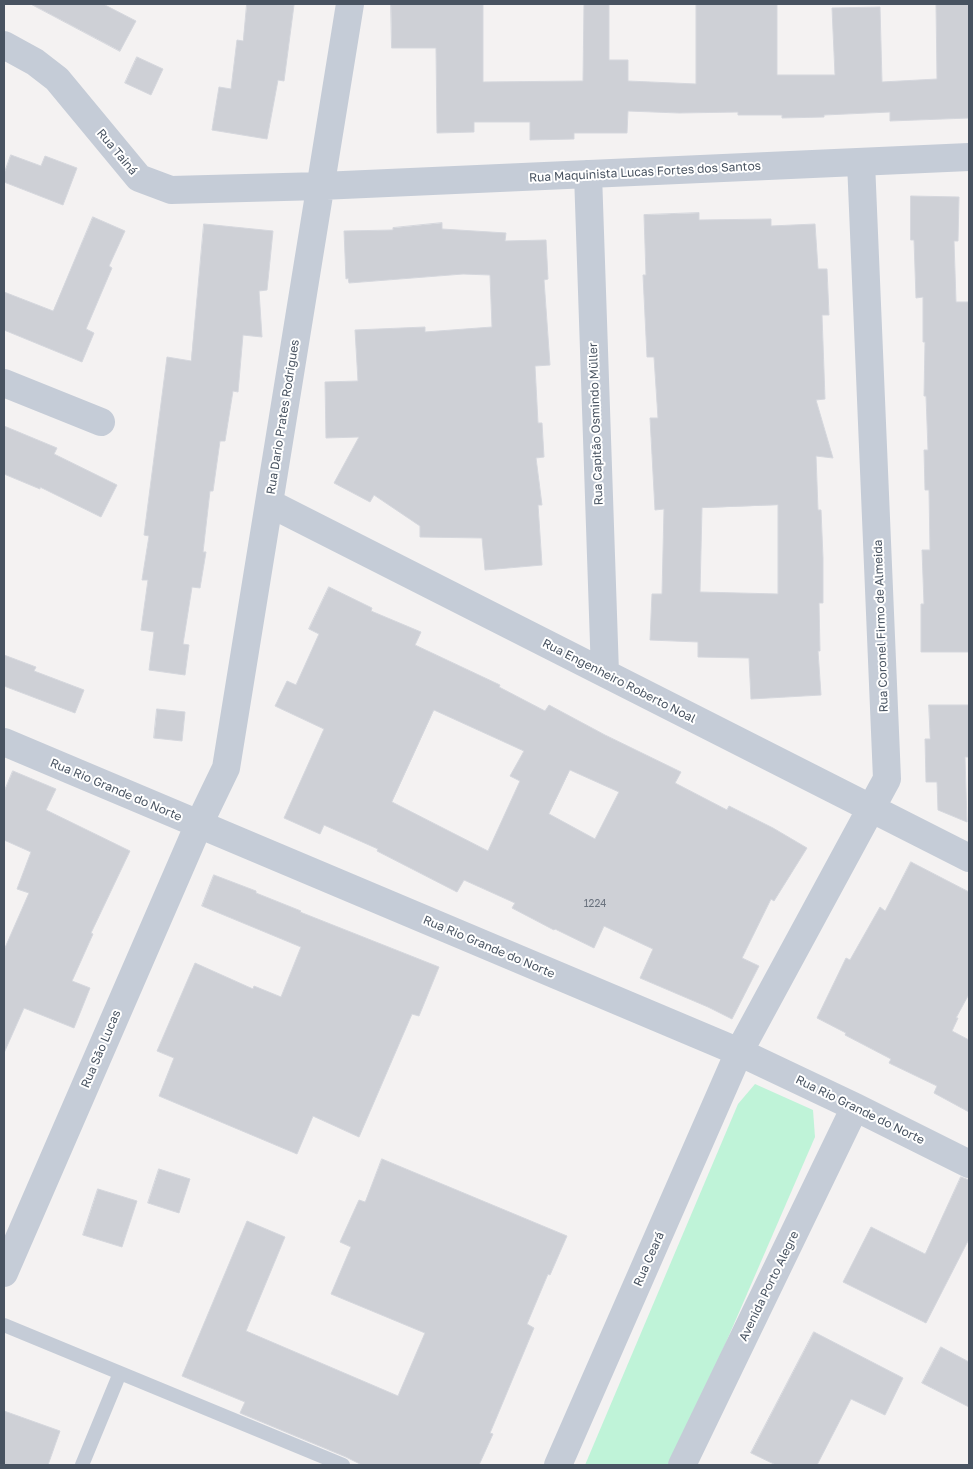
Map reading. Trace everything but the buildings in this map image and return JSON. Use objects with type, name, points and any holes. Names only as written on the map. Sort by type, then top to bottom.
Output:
[{"type":"street","name":"Rua Dario Prates Rodrigues","points":[[199,824],[226,768],[350,4]]},
{"type":"street","name":"Rua Tainá","points":[[4,45],[35,62],[57,79],[138,178],[171,190],[320,186]]},
{"type":"street","name":"Rua Maquinista Lucas Fortes dos Santos","points":[[320,186],[969,157]]},
{"type":"street","name":"Rua Coronel Firmo de Almeida","points":[[739,1052],[887,779],[861,162]]},
{"type":"street","name":"Rua Capitão Osmindo Müller","points":[[588,174],[605,673]]},
{"type":"street","points":[[4,383],[101,422]]},
{"type":"street","name":"Rua Engenheiro Roberto Noal","points":[[269,503],[969,858]]},
{"type":"street","name":"Rua Rio Grande do Norte","points":[[4,742],[739,1052],[969,1164]]},
{"type":"street","name":"Rua São Lucas","points":[[4,1274],[199,824]]},
{"type":"street","name":"Rua Ceará","points":[[558,1465],[739,1052]]},
{"type":"street","name":"Avenida Porto Alegre","points":[[682,1465],[855,1107]]},
{"type":"lane","points":[[4,1325],[343,1465]]},
{"type":"lane","points":[[82,1465],[120,1373]]},
{"type":"green space","points":[[755,1084],[813,1110],[815,1137],[711,1377],[668,1465],[585,1465],[738,1104]]}]
